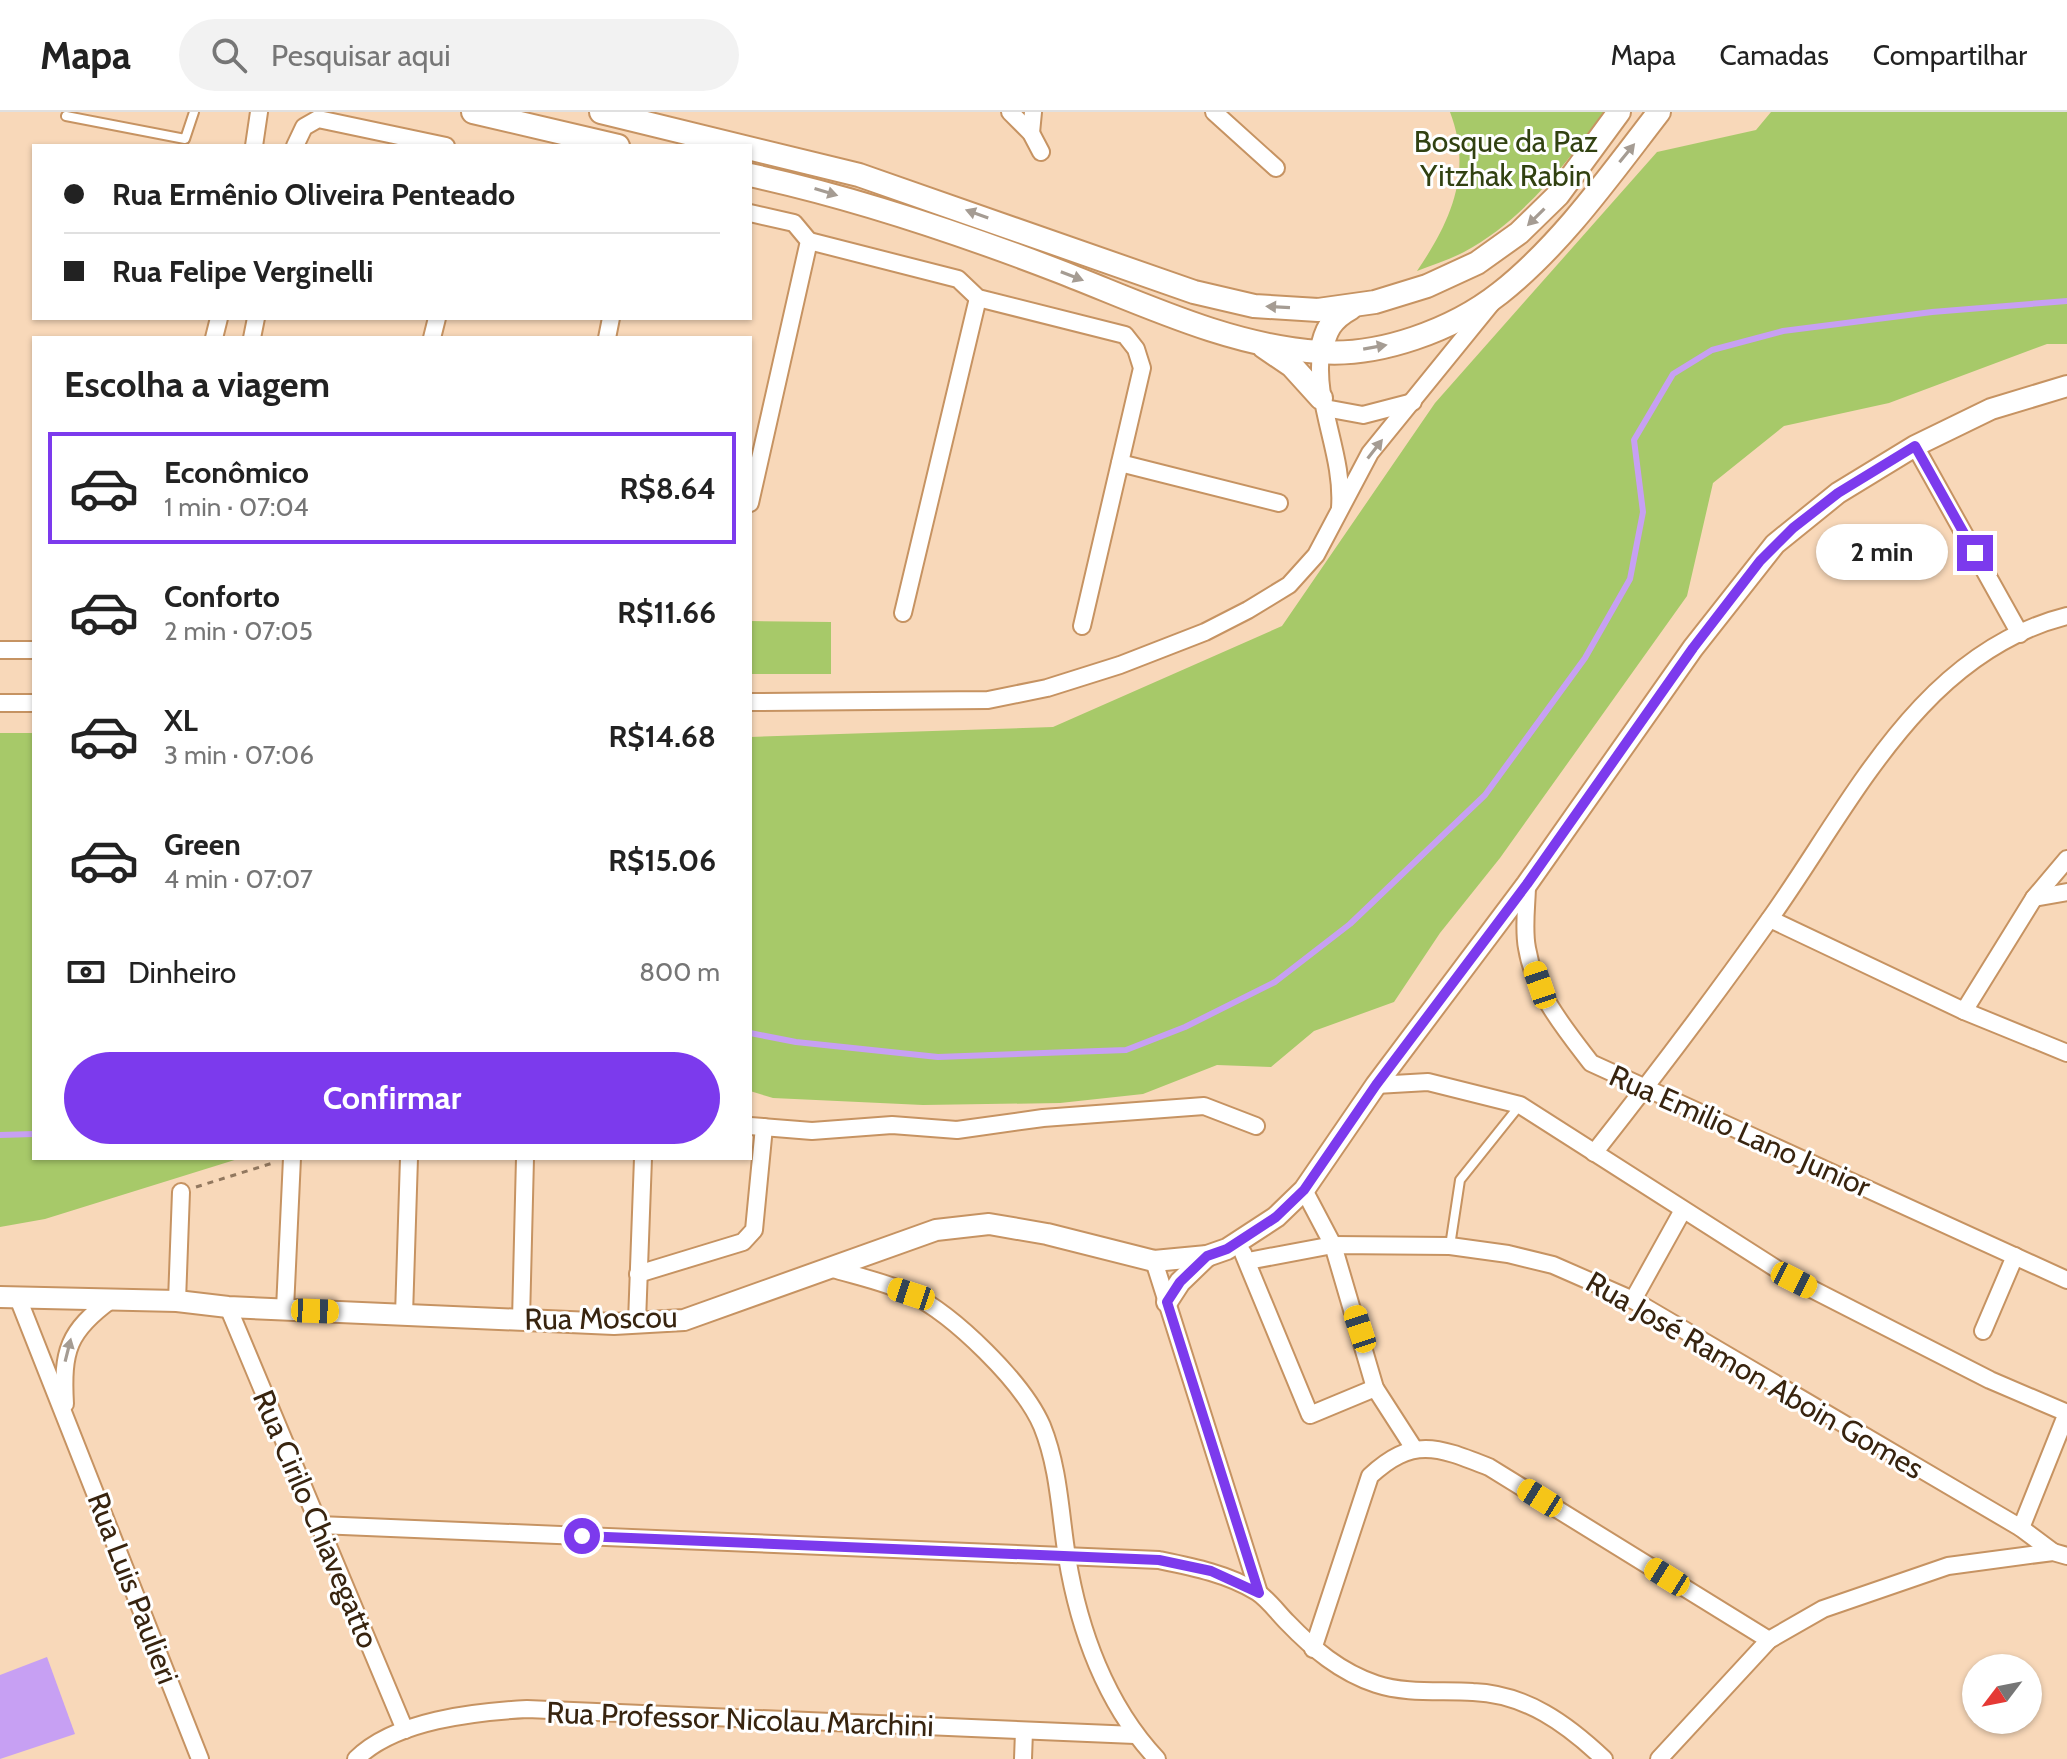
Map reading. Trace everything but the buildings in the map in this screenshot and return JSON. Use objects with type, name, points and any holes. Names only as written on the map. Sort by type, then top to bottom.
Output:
[{"type":"main road","points":[[473,112],[609,144]]},
{"type":"main road","points":[[601,112],[732,144]]},
{"type":"main road","points":[[752,149],[859,175],[1194,292],[1254,306],[1318,310],[1356,305],[1427,286],[1477,263],[1519,233],[1558,195],[1619,112]]},
{"type":"main road","points":[[752,175],[811,188],[916,221],[1256,343],[1321,353],[1392,344],[1467,315],[1500,293],[1583,208],[1659,112]]},
{"type":"main road","points":[[1321,353],[1327,326],[1356,305]]},
{"type":"main road","points":[[1256,343],[1292,366],[1323,403]]},
{"type":"street","points":[[254,144],[259,112]]},
{"type":"street","points":[[1010,112],[1031,133],[1041,152]]},
{"type":"street","points":[[1031,133],[1033,112]]},
{"type":"street","points":[[1214,112],[1276,168]]},
{"type":"street","points":[[296,144],[304,127],[318,119],[437,144]]},
{"type":"street","points":[[752,213],[794,223],[809,241],[958,279],[978,298],[1125,335],[1136,349],[1142,368],[1082,626]]},
{"type":"street","points":[[752,494],[809,241]]},
{"type":"street","points":[[752,702],[988,700],[1047,688],[1120,665],[1205,632],[1248,610],[1289,585],[1316,555],[1339,518],[1370,453],[1500,293]]},
{"type":"street","points":[[903,613],[978,298]]},
{"type":"street","points":[[1321,353],[1318,374],[1337,452],[1339,518]]},
{"type":"street","name":"Rua Moscou","points":[[9,1298],[177,1301],[228,1307],[637,1322],[684,1320],[936,1230],[989,1224],[1047,1234],[1154,1261],[1207,1256],[1227,1249],[1276,1217],[1304,1190],[1376,1085],[1527,884],[1693,648],[1760,561],[1793,528],[1838,493],[1915,446],[1991,409],[2067,386]]},
{"type":"street","points":[[1323,403],[1363,415],[1413,402]]},
{"type":"street","points":[[1915,446],[2020,634]]},
{"type":"street","points":[[1120,463],[1279,503]]},
{"type":"street","points":[[1594,1153],[1770,919],[1877,760],[1943,682],[2020,634],[2067,616]]},
{"type":"street","points":[[0,650],[32,650]]},
{"type":"street","points":[[0,703],[32,703]]},
{"type":"street","points":[[1964,1011],[2034,898],[2067,859]]},
{"type":"street","name":"Rua Emilio Lano Junior","points":[[1527,884],[1526,948],[1558,1020],[1591,1063],[2067,1280]]},
{"type":"street","points":[[2034,898],[2067,892]]},
{"type":"street","points":[[1770,919],[1964,1011],[2067,1053]]},
{"type":"street","points":[[1376,1085],[1428,1082],[1520,1105],[1794,1280],[1990,1380],[2067,1413],[2021,1528]]},
{"type":"street","points":[[638,1274],[743,1242],[754,1230],[757,1126],[812,1131],[892,1125],[957,1130],[1043,1118],[1204,1106],[1256,1126]]},
{"type":"street","points":[[285,1160],[285,1309]]},
{"type":"street","points":[[404,1315],[409,1160]]},
{"type":"street","points":[[521,1320],[525,1160]]},
{"type":"street","points":[[637,1322],[643,1160]]},
{"type":"street","points":[[1304,1190],[1333,1245],[1375,1388],[1413,1447]]},
{"type":"street","points":[[177,1301],[181,1192]]},
{"type":"street","points":[[1633,1300],[1683,1210]]},
{"type":"street","name":"Rua José Ramon Aboin Gomes","points":[[1375,1388],[1310,1415],[1245,1256],[1333,1245],[1450,1246],[1508,1254],[1553,1265],[1633,1300],[2021,1528],[2060,1554]]},
{"type":"street","points":[[1167,1302],[1180,1282],[1207,1256]]},
{"type":"street","points":[[1983,1331],[2015,1256]]},
{"type":"street","points":[[1154,1261],[1259,1593]]},
{"type":"street","points":[[830,1268],[911,1294],[962,1327],[1004,1372],[1041,1424],[1059,1485],[1078,1613],[1101,1672],[1135,1735],[1157,1759]]},
{"type":"street","name":"Rua Luis Paulieri","points":[[9,1298],[65,1417],[200,1759]]},
{"type":"street","name":"Rua Luis Paulieri","points":[[65,1417],[63,1371],[72,1336],[86,1318],[111,1300]]},
{"type":"street","name":"Rua Cirilo Chiavegatto","points":[[228,1307],[405,1730]]},
{"type":"street","points":[[1313,1649],[1370,1476],[1387,1460],[1413,1447],[1460,1455],[1489,1467],[1769,1640]]},
{"type":"street","points":[[319,1525],[1159,1560],[1211,1571],[1259,1593],[1313,1649],[1334,1664],[1377,1684],[1418,1690],[1477,1692],[1527,1702],[1575,1732],[1604,1759]]},
{"type":"street","points":[[1659,1759],[1769,1640],[1823,1609],[1948,1566],[2060,1554]]},
{"type":"street","name":"Rua Professor Nicolau Marchini","points":[[356,1759],[405,1730],[472,1712],[527,1709],[1135,1735]]},
{"type":"street","points":[[1023,1759],[1024,1731]]},
{"type":"lane","points":[[66,116],[185,139],[194,112]]},
{"type":"lane","points":[[1450,1246],[1460,1180],[1520,1105]]},
{"type":"path","points":[[181,1192],[236,1171],[285,1160]]},
{"type":"green space","name":"Bosque da Paz Yitzhak Rabin","points":[[1450,112],[1604,112],[1574,152],[1524,208],[1464,252],[1417,271],[1440,234],[1455,195],[1459,155]]},
{"type":"green space","points":[[1771,112],[2067,112],[2067,344],[2047,344],[1889,403],[1784,426],[1713,483],[1687,596],[1500,858],[1440,933],[1394,1002],[1314,1031],[1271,1067],[1217,1065],[1143,1094],[1060,1103],[923,1105],[773,1098],[752,1092],[752,737],[1053,727],[1282,626],[1435,403],[1657,152],[1756,130]]},
{"type":"green space","points":[[752,621],[831,622],[831,674],[752,674]]},
{"type":"green space","points":[[0,733],[32,733],[32,1160],[235,1160],[45,1219],[0,1227]]},
{"type":"shaded area","points":[[47,1657],[75,1734],[0,1759],[0,1675]]},
{"type":"waterway","points":[[752,1033],[796,1042],[938,1057],[1126,1050],[1185,1027],[1275,982],[1350,924],[1485,795],[1585,658],[1630,579],[1643,512],[1634,440],[1673,374],[1712,350],[1783,331],[1932,312],[2067,301]]},
{"type":"waterway","points":[[0,1135],[32,1134]]},
{"type":"route","points":[[582,1536],[1159,1560],[1211,1571],[1259,1593],[1167,1302],[1180,1282],[1207,1256],[1227,1249],[1276,1217],[1304,1190],[1376,1085],[1527,884],[1693,648],[1775,544],[1838,493],[1915,446],[1975,553]]}]
